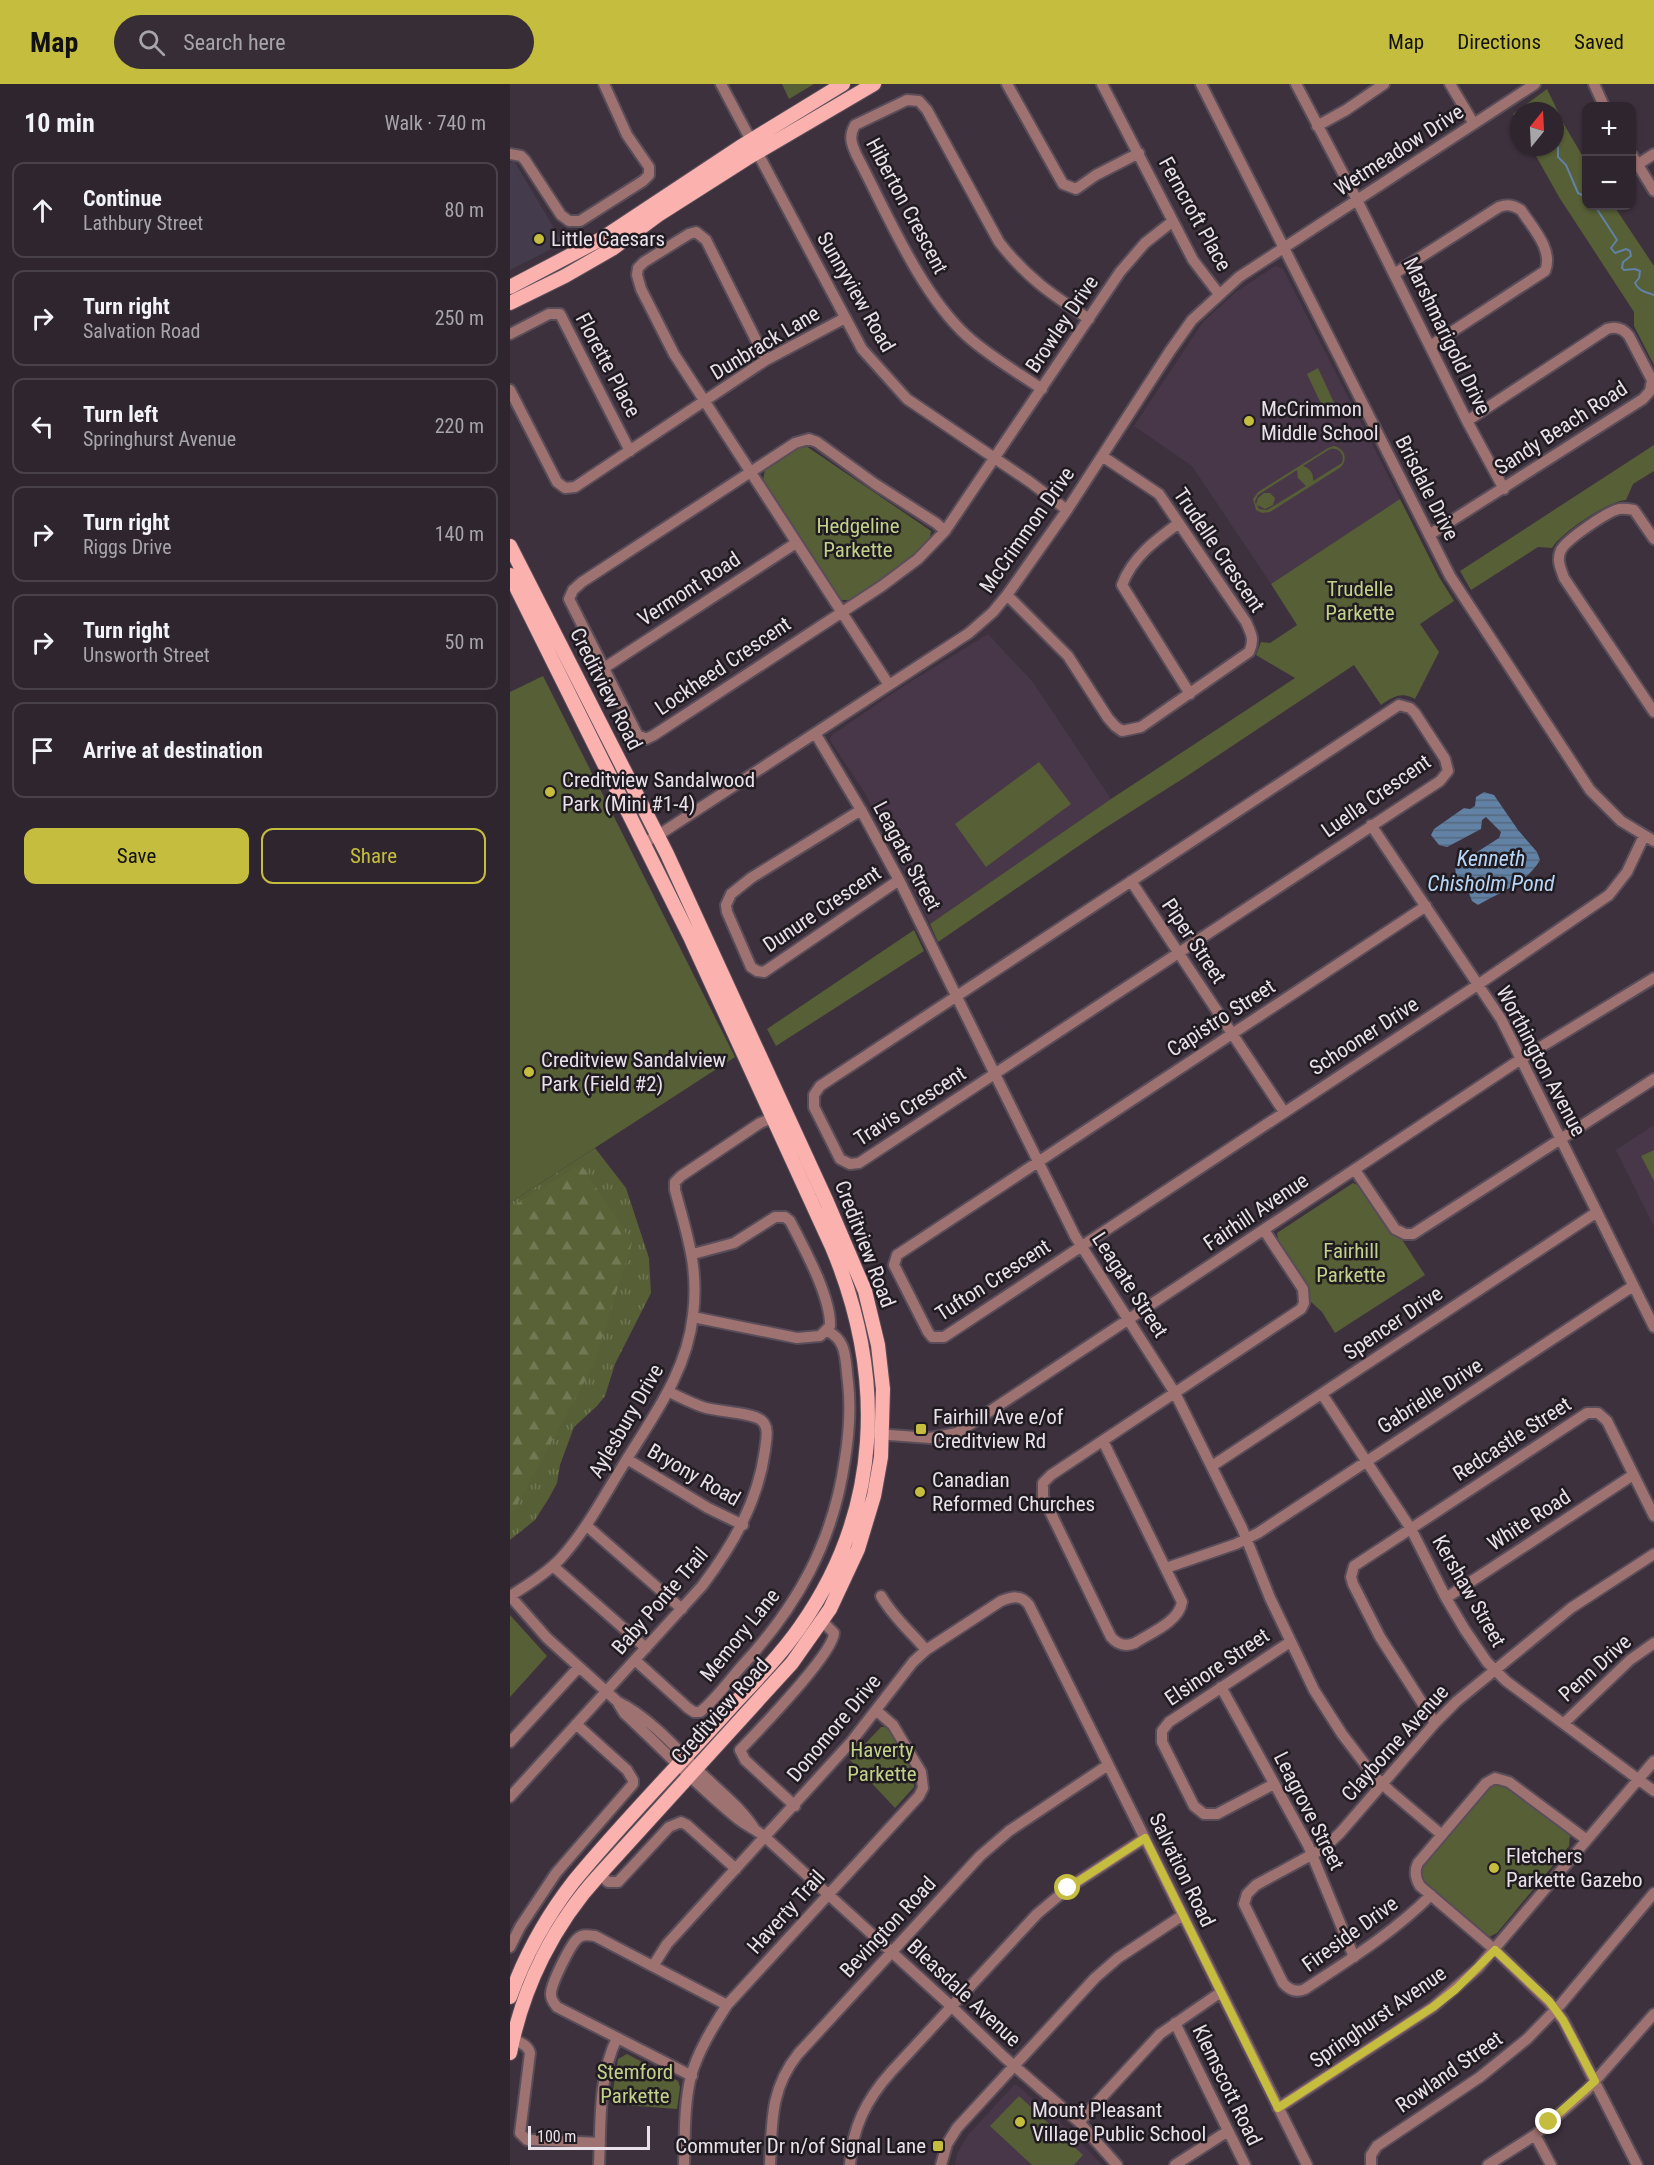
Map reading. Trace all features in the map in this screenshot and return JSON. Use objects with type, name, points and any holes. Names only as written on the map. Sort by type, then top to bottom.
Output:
[{"type":"main road","points":[[510,303],[565,276],[612,249],[843,84]]},
{"type":"main road","points":[[510,287],[567,259],[754,147],[874,84]]},
{"type":"main road","points":[[565,276],[569,267],[567,259]]},
{"type":"main road","name":"Creditview Road","points":[[510,546],[657,836],[730,988],[865,1291],[881,1367],[882,1434],[876,1487],[865,1528],[845,1579],[822,1621],[792,1663],[600,1874],[565,1917],[544,1954],[523,2005],[511,2046]]},
{"type":"main road","name":"Creditview Road","points":[[510,575],[695,949],[832,1247],[854,1307],[865,1359],[868,1392],[867,1433],[862,1477],[855,1509],[841,1551],[817,1601],[779,1655],[586,1867],[561,1898],[533,1943],[510,1997]]},
{"type":"street","points":[[510,154],[521,156],[525,160],[561,215],[569,221],[580,221],[643,182],[649,174],[649,167],[627,135],[604,84]]},
{"type":"street","name":"Sunnyview Road","points":[[721,84],[862,349],[907,399],[1067,510]]},
{"type":"street","name":"Ferncroft Place","points":[[1007,84],[1063,184],[1076,189],[1096,175],[1139,153]]},
{"type":"street","name":"Ferncroft Place","points":[[1102,84],[1193,260],[1219,294]]},
{"type":"street","name":"Brisdale Drive","points":[[1201,84],[1458,589],[1586,784],[1609,811],[1649,839]]},
{"type":"street","name":"Marshmarigold Drive","points":[[1296,84],[1358,200],[1467,421],[1504,489]]},
{"type":"street","points":[[1317,126],[1346,110],[1384,84]]},
{"type":"street","points":[[1450,84],[1474,124]]},
{"type":"street","name":"Wetmeadow Drive","points":[[1284,248],[1535,84]]},
{"type":"street","points":[[1600,86],[1603,102]]},
{"type":"street","name":"Hiberton Crescent","points":[[1041,389],[967,337],[938,304],[922,280],[857,156],[850,139],[855,125],[907,100],[919,101],[927,110],[999,242],[1013,261],[1051,294],[1089,319]]},
{"type":"street","points":[[1636,159],[1654,153]]},
{"type":"street","points":[[1636,163],[1654,191]]},
{"type":"street","points":[[1394,274],[1499,207],[1506,205],[1521,210],[1546,249],[1548,265],[1545,271],[1430,346]]},
{"type":"street","name":"Browley Drive","points":[[840,612],[882,586],[918,559],[945,531],[1120,272],[1145,243],[1173,221]]},
{"type":"street","points":[[766,360],[701,234],[696,232],[688,234],[638,268],[637,274],[641,289],[674,354],[889,685]]},
{"type":"street","name":"McCrimmon Drive","points":[[642,843],[657,836],[969,633],[993,612],[1067,510],[1192,320],[1239,278],[1284,248]]},
{"type":"street","name":"Florette Place","points":[[510,334],[549,314],[560,314],[630,451]]},
{"type":"street","name":"Dunbrack Lane","points":[[706,402],[766,360],[845,318]]},
{"type":"street","name":"Sandy Beach Road","points":[[1430,536],[1647,394],[1652,380],[1629,336],[1620,328],[1607,329],[1467,421]]},
{"type":"street","name":"Florette Place","points":[[510,390],[557,482],[565,488],[575,487],[706,402]]},
{"type":"street","points":[[751,473],[795,443],[809,439],[945,531]]},
{"type":"street","name":"Trudelle Crescent","points":[[1007,595],[1068,656],[1108,718],[1122,731],[1141,727],[1249,652],[1253,643],[1246,622],[1159,494],[1102,456]]},
{"type":"street","name":"Lockheed Crescent","points":[[751,473],[582,582],[573,590],[569,599],[636,732],[646,739],[654,735],[840,612]]},
{"type":"street","points":[[1654,539],[1634,510],[1619,509],[1573,538],[1561,550],[1558,561],[1564,578],[1654,712]]},
{"type":"street","points":[[1179,523],[1149,545],[1125,576],[1122,585],[1190,694]]},
{"type":"street","name":"Vermont Road","points":[[604,668],[795,543]]},
{"type":"street","name":"Luella Crescent","points":[[957,996],[1395,706],[1404,705],[1415,713],[1445,759],[1448,771],[1440,781],[995,1075]]},
{"type":"street","name":"Leagate Street","points":[[815,733],[899,880],[1081,1246],[1175,1393],[1247,1538],[1270,1598],[1314,1690],[1329,1715],[1383,1784],[1442,1835]]},
{"type":"street","name":"Dunure Crescent","points":[[861,810],[751,878],[731,894],[726,905],[727,912],[751,967],[764,972],[899,880]]},
{"type":"street","name":"Worthington Avenue","points":[[1371,825],[1501,1019],[1654,1327]]},
{"type":"street","name":"Schooner Drive","points":[[1081,1246],[1610,895],[1649,839]]},
{"type":"street","name":"Piper Street","points":[[1131,881],[1284,1112]]},
{"type":"street","name":"Capistro Street","points":[[1038,1162],[1426,906]]},
{"type":"street","name":"Fairhill Avenue","points":[[867,1433],[930,1438],[957,1433],[1521,1059],[1654,978]]},
{"type":"street","name":"Travis Crescent","points":[[957,996],[820,1086],[814,1095],[814,1107],[840,1159],[850,1164],[859,1163],[995,1075]]},
{"type":"street","points":[[1355,1170],[1395,1229],[1405,1234],[1413,1234],[1654,1078]]},
{"type":"street","name":"Aylesbury Drive","points":[[510,1596],[553,1566],[587,1526],[669,1392],[681,1364],[693,1317],[695,1288],[693,1254],[675,1190],[675,1182],[760,1123],[787,1112]]},
{"type":"street","name":"Tufton Crescent","points":[[1038,1162],[897,1255],[894,1264],[928,1332],[932,1337],[944,1337],[1081,1246]]},
{"type":"street","name":"Spencer Drive","points":[[1212,1466],[1597,1212]]},
{"type":"street","points":[[693,1254],[734,1243],[775,1217],[788,1219],[810,1261],[823,1294],[830,1321],[827,1331],[820,1336],[797,1338],[693,1317]]},
{"type":"street","points":[[1103,1441],[1181,1599],[1178,1614],[1135,1643],[1125,1645],[1115,1641],[1048,1508],[1042,1492],[1043,1483],[1048,1477],[1301,1309],[1304,1303],[1304,1289],[1264,1230]]},
{"type":"street","name":"Gabrielle Drive","points":[[1166,1568],[1247,1538],[1633,1286]]},
{"type":"street","name":"Memory Lane","points":[[635,1660],[688,1708],[694,1712],[700,1712],[773,1632],[797,1597],[819,1554],[832,1518],[843,1477],[848,1439],[848,1386],[843,1344],[837,1336],[827,1331]]},
{"type":"street","name":"Baby Ponte Trail","points":[[510,1797],[682,1609],[724,1557],[742,1525],[756,1492],[763,1467],[767,1434],[765,1424],[752,1416],[703,1407],[669,1392]]},
{"type":"street","name":"Kershaw Street","points":[[1322,1394],[1411,1529],[1446,1598],[1487,1662],[1506,1681],[1654,1791]]},
{"type":"street","name":"Redcastle Street","points":[[1411,1529],[1587,1413],[1598,1413],[1607,1421],[1654,1515]]},
{"type":"street","name":"Bryony Road","points":[[627,1459],[708,1508],[742,1525]]},
{"type":"street","name":"White Road","points":[[1446,1598],[1633,1475]]},
{"type":"street","points":[[587,1526],[682,1609]]},
{"type":"street","points":[[1411,1529],[1354,1566],[1352,1577],[1380,1637],[1435,1723]]},
{"type":"street","name":"Clayborne Avenue","points":[[1312,1855],[1324,1848],[1340,1833],[1435,1723],[1571,1608],[1654,1554]]},
{"type":"street","points":[[553,1566],[646,1648]]},
{"type":"street","name":"Bleasdale Avenue","points":[[510,1596],[547,1638],[618,1702],[624,1713],[745,1813],[754,1828],[1079,2122],[1118,2165]]},
{"type":"street","points":[[881,1596],[889,1611],[926,1650]]},
{"type":"street","name":"Donomore Drive","points":[[653,1966],[667,1944],[795,1806],[877,1711],[913,1662],[926,1650],[1001,1601],[1011,1597],[1019,1598]]},
{"type":"street","name":"Salvation Road","points":[[1019,1598],[1026,1600],[1029,1605],[1307,2165]]},
{"type":"street","points":[[740,1750],[796,1688],[832,1642],[834,1633],[822,1621]]},
{"type":"street","name":"Elsinore Street","points":[[1274,1784],[1217,1814],[1204,1814],[1194,1806],[1162,1742],[1161,1734],[1169,1722],[1290,1642]]},
{"type":"street","name":"Penn Drive","points":[[1564,1723],[1630,1660],[1654,1643]]},
{"type":"street","points":[[510,1742],[579,1667]]},
{"type":"street","name":"Leagrove Street","points":[[1221,1687],[1312,1855],[1354,1957]]},
{"type":"street","name":"Haverty Trail","points":[[684,2165],[687,2103],[692,2076],[710,2033],[727,2005],[919,1796],[923,1788],[921,1772],[893,1725],[877,1711]]},
{"type":"street","points":[[510,1947],[520,1927],[556,1873],[633,1784],[631,1774],[576,1724]]},
{"type":"street","points":[[725,1737],[740,1750],[745,1760],[795,1806]]},
{"type":"street","points":[[1638,1779],[1654,1761]]},
{"type":"street","name":"Bevington Road","points":[[770,2165],[773,2106],[785,2073],[798,2054],[980,1856],[996,1842],[1108,1765]]},
{"type":"street","points":[[1587,1840],[1509,1782],[1495,1778],[1486,1784],[1418,1863],[1417,1881],[1549,2001],[1563,2020],[1637,2165]]},
{"type":"street","name":"Springhurst Avenue","points":[[1278,2108],[1433,2007],[1471,1975],[1495,1950],[1638,1779]]},
{"type":"street","points":[[655,1813],[669,1827]]},
{"type":"street","points":[[600,1874],[608,1882],[618,1882],[669,1827],[681,1822],[736,1869]]},
{"type":"street","points":[[850,2165],[854,2134],[871,2097],[891,2072],[1026,1925],[1051,1901],[1145,1838]]},
{"type":"street","name":"Fireside Drive","points":[[1312,1855],[1256,1885],[1247,1894],[1244,1904],[1283,1983],[1290,1989],[1298,1991],[1305,1989],[1354,1957],[1399,1925],[1431,1895]]},
{"type":"street","name":"Rowland Street","points":[[1371,2165],[1370,2158],[1375,2147],[1500,2062],[1541,2026],[1654,1893]]},
{"type":"street","points":[[941,2165],[947,2144],[954,2131],[1103,1970],[1183,1915]]},
{"type":"street","points":[[692,2076],[557,2007],[553,2002],[551,1990],[565,1960],[578,1938],[589,1935],[727,2005]]},
{"type":"street","points":[[1079,2122],[1152,2041],[1221,1992]]},
{"type":"street","points":[[1488,2165],[1535,2134],[1595,2081],[1654,2014]]},
{"type":"street","name":"Klemscott Road","points":[[1175,2023],[1245,2165]]},
{"type":"street","points":[[599,2165],[606,2069],[617,2038]]},
{"type":"street","points":[[511,2046],[524,2045],[530,2053],[520,2133],[527,2140],[600,2143]]},
{"type":"street","points":[[1175,2165],[1228,2131]]},
{"type":"street","points":[[1535,2134],[1551,2165]]},
{"type":"shaded area","points":[[514,161],[563,243],[510,270],[510,163]]},
{"type":"shaded area","name":"McCrimmon Middle School","points":[[1275,266],[1283,269],[1400,499],[1271,584],[1192,466],[1134,426],[1203,322],[1236,292]]},
{"type":"shaded area","points":[[988,634],[1032,681],[1111,799],[930,924],[865,793],[830,739],[832,735],[902,687]]},
{"type":"shaded area","points":[[1654,1125],[1654,1227],[1616,1150]]},
{"type":"shaded area","name":"Mount Pleasant Village Public School","points":[[1014,2085],[1017,2085],[1071,2132],[1102,2165],[955,2165],[957,2154],[968,2135]]},
{"type":"green space","points":[[782,84],[814,84],[789,99]]},
{"type":"green space","points":[[1547,89],[1553,102],[1529,102]]},
{"type":"green space","points":[[1564,124],[1582,155],[1582,210],[1617,210],[1654,266],[1654,365],[1634,326],[1634,312],[1559,197],[1536,156],[1564,156]]},
{"type":"green space","points":[[1318,368],[1336,407],[1325,412],[1307,374]]},
{"type":"green space","points":[[1654,445],[1654,471],[1633,484],[1626,500],[1608,506],[1586,519],[1565,534],[1552,548],[1538,547],[1471,590],[1460,571]]},
{"type":"green space","name":"Hedgeline Parkette","points":[[806,446],[931,531],[929,542],[905,566],[851,600],[840,600],[763,480],[765,470],[797,448]]},
{"type":"green space","points":[[1338,447],[1343,452],[1345,458],[1341,467],[1270,512],[1262,513],[1256,510],[1253,499],[1258,492],[1328,448]],"holes":[[[1330,449],[1340,452],[1343,457],[1342,463],[1313,481],[1311,472],[1303,466]],[[1297,470],[1298,478],[1306,486],[1267,510],[1259,509],[1257,505],[1265,509],[1273,505],[1275,498],[1270,493],[1264,493],[1258,498],[1256,505],[1258,495]]]},
{"type":"green space","name":"Trudelle Parkette","points":[[1400,499],[1439,577],[1454,601],[1420,624],[1439,652],[1415,699],[1406,695],[1397,696],[1381,705],[1354,665],[1102,830],[938,942],[930,924],[1111,799],[1295,678],[1256,655],[1261,642],[1270,643],[1297,625],[1271,584]]},
{"type":"green space","points":[[543,676],[735,1057],[510,1203],[510,692]]},
{"type":"green space","points":[[1039,762],[1071,804],[986,867],[955,824]]},
{"type":"green space","points":[[914,930],[924,951],[776,1046],[767,1029]]},
{"type":"green space","points":[[595,1148],[626,1188],[649,1258],[651,1293],[615,1364],[605,1396],[574,1427],[560,1465],[557,1483],[549,1498],[535,1520],[510,1540],[510,1203]]},
{"type":"green space","points":[[1654,1150],[1654,1181],[1641,1156]]},
{"type":"green space","points":[[581,1164],[632,1243],[593,1366],[510,1514],[510,1208]]},
{"type":"green space","name":"Fairhill Parkette","points":[[1353,1183],[1361,1187],[1389,1230],[1401,1238],[1425,1275],[1335,1333],[1322,1312],[1310,1301],[1306,1284],[1279,1244],[1277,1233]]},
{"type":"green space","points":[[510,1615],[547,1656],[510,1697]]},
{"type":"green space","name":"Haverty Parkette","points":[[881,1727],[885,1727],[890,1732],[900,1746],[913,1781],[914,1787],[895,1808],[850,1760]]},
{"type":"green space","points":[[1497,1784],[1505,1786],[1570,1835],[1569,1846],[1497,1933],[1489,1937],[1427,1885],[1420,1876],[1423,1867],[1489,1787]]},
{"type":"green space","name":"Stemford Parkette","points":[[627,2054],[678,2081],[680,2087],[677,2109],[611,2104],[618,2059]]},
{"type":"green space","points":[[1019,2096],[1083,2155],[1074,2165],[1032,2165],[990,2126]]},
{"type":"water","name":"Kenneth Chisholm Pond","points":[[1484,792],[1494,795],[1518,830],[1537,852],[1540,860],[1521,881],[1478,905],[1472,901],[1465,883],[1456,876],[1455,866],[1499,838],[1501,832],[1486,817],[1482,820],[1481,829],[1447,847],[1439,845],[1431,835],[1434,829],[1464,808],[1470,809],[1475,806],[1476,797]]},
{"type":"waterway","points":[[1558,156],[1566,165],[1578,193],[1582,195]]},
{"type":"waterway","points":[[1598,210],[1617,240],[1611,248],[1615,253],[1626,249],[1630,251],[1631,256],[1623,262],[1622,268],[1640,271],[1636,286],[1654,295]]},
{"type":"place","name":"Little Caesars","points":[[539,239]]},
{"type":"place","name":"McCrimmon Middle School","points":[[1249,421]]},
{"type":"place","name":"Creditview Sandalwood Park (Mini #1-4)","points":[[550,792]]},
{"type":"place","name":"Creditview Sandalview Park (Field #2)","points":[[529,1072]]},
{"type":"place","name":"Fairhill Ave e/of Creditview Rd","points":[[921,1429]]},
{"type":"place","name":"Canadian Reformed Churches","points":[[920,1492]]},
{"type":"place","name":"Fletchers Parkette Gazebo","points":[[1494,1868]]},
{"type":"place","name":"Mount Pleasant Village Public School","points":[[1020,2122]]},
{"type":"place","name":"Commuter Dr n/of Signal Lane","points":[[938,2146]]},
{"type":"route","points":[[1068,1888],[1145,1838],[1278,2108],[1433,2007],[1456,1989],[1495,1950],[1549,2001],[1563,2020],[1595,2081],[1549,2122]]}]
